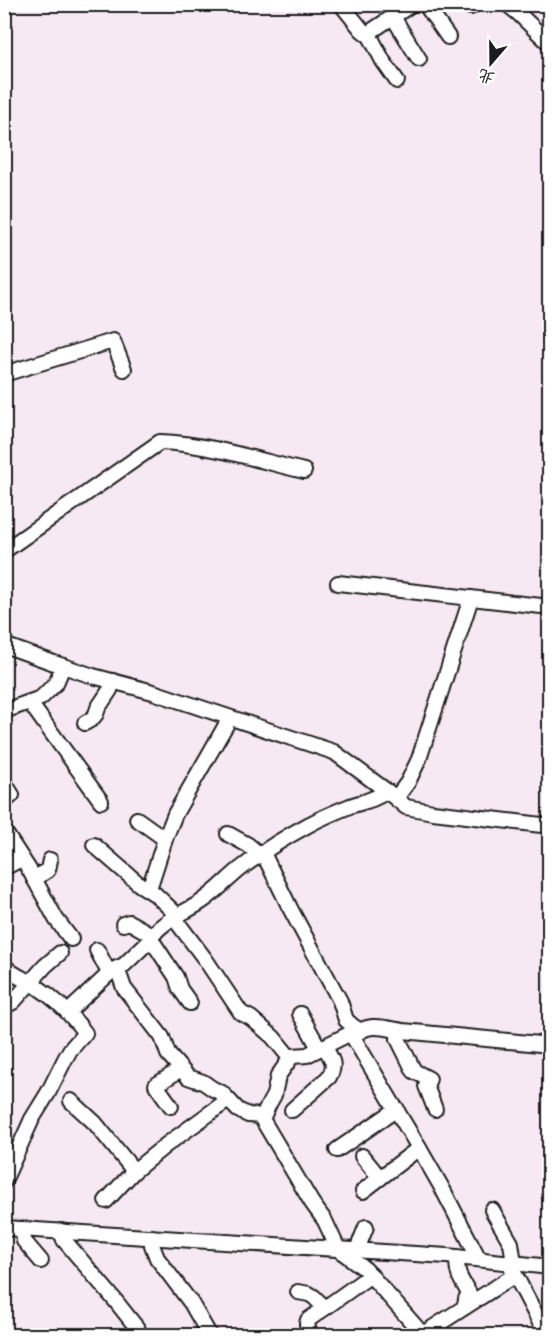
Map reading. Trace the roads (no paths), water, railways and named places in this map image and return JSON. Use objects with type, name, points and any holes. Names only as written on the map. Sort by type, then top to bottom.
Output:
[{"type":"street","points":[[341,4],[362,30],[369,34],[397,81]]},
{"type":"street","points":[[369,34],[412,4]]},
{"type":"street","points":[[425,4],[448,37]]},
{"type":"street","points":[[467,4],[471,8],[474,4]]},
{"type":"street","points":[[507,4],[549,44]]},
{"type":"street","points":[[393,17],[419,59]]},
{"type":"street","points":[[4,374],[113,341],[124,369]]},
{"type":"street","points":[[4,551],[160,442],[190,444],[304,471]]},
{"type":"street","points":[[338,583],[549,607]]},
{"type":"street","points":[[68,1012],[113,971],[124,965],[165,923],[206,899],[240,869],[280,840],[317,820],[391,794],[408,782],[419,759],[471,597]]},
{"type":"street","points":[[4,645],[334,752],[406,807],[549,826]]},
{"type":"street","points":[[4,711],[41,698],[56,683],[63,666]]},
{"type":"street","points":[[85,723],[96,714],[113,681]]},
{"type":"street","points":[[30,703],[101,801]]},
{"type":"street","points":[[149,890],[175,814],[230,718]]},
{"type":"street","points":[[4,782],[12,795],[4,802]]},
{"type":"street","points":[[136,819],[165,839]]},
{"type":"street","points":[[4,831],[56,919],[71,939]]},
{"type":"street","points":[[228,834],[262,854],[340,1001],[346,1020],[357,1033],[478,1259]]},
{"type":"street","points":[[94,845],[138,884],[155,894],[176,917],[241,1013],[251,1018],[291,1058]]},
{"type":"street","points":[[4,868],[21,859]]},
{"type":"street","points":[[34,879],[48,870],[50,860]]},
{"type":"street","points":[[123,924],[129,922],[152,937],[190,1003]]},
{"type":"street","points":[[97,950],[162,1037],[168,1054],[188,1077],[203,1082],[222,1093],[238,1110],[248,1115],[263,1116]]},
{"type":"street","points":[[4,1007],[13,1002],[45,966],[60,953]]},
{"type":"street","points":[[4,966],[9,972],[23,977],[45,992],[68,1012],[85,1033],[65,1059],[32,1119],[4,1180]]},
{"type":"street","points":[[292,1110],[329,1077],[334,1065],[300,1014]]},
{"type":"street","points":[[514,1269],[424,1335],[365,1269],[338,1249],[325,1221],[262,1119],[274,1095],[278,1076],[291,1058],[295,1055],[307,1055],[349,1034],[357,1033],[363,1028],[381,1027],[549,1045]]},
{"type":"street","points":[[398,1030],[398,1039],[414,1071],[429,1079],[426,1086],[435,1109]]},
{"type":"street","points":[[171,1106],[156,1085],[181,1069]]},
{"type":"street","points":[[106,1201],[134,1171],[228,1100]]},
{"type":"street","points":[[71,1101],[95,1123],[134,1171]]},
{"type":"street","points":[[337,1150],[397,1109]]},
{"type":"street","points":[[363,1191],[419,1148]]},
{"type":"street","points":[[362,1156],[380,1178]]},
{"type":"street","points":[[492,1210],[511,1243],[514,1269],[547,1335]]},
{"type":"street","points":[[357,1250],[366,1227]]},
{"type":"street","points":[[4,1228],[457,1257],[478,1259],[514,1269],[549,1267]]},
{"type":"street","points":[[22,1229],[24,1241],[41,1261]]},
{"type":"street","points":[[61,1231],[64,1240],[141,1335]]},
{"type":"street","points":[[152,1237],[152,1245],[157,1258],[191,1303],[210,1335]]},
{"type":"street","points":[[457,1257],[457,1272],[469,1293],[465,1307]]},
{"type":"street","points":[[310,1335],[308,1320],[371,1275]]},
{"type":"street","points":[[298,1292],[309,1294],[325,1308]]}]
